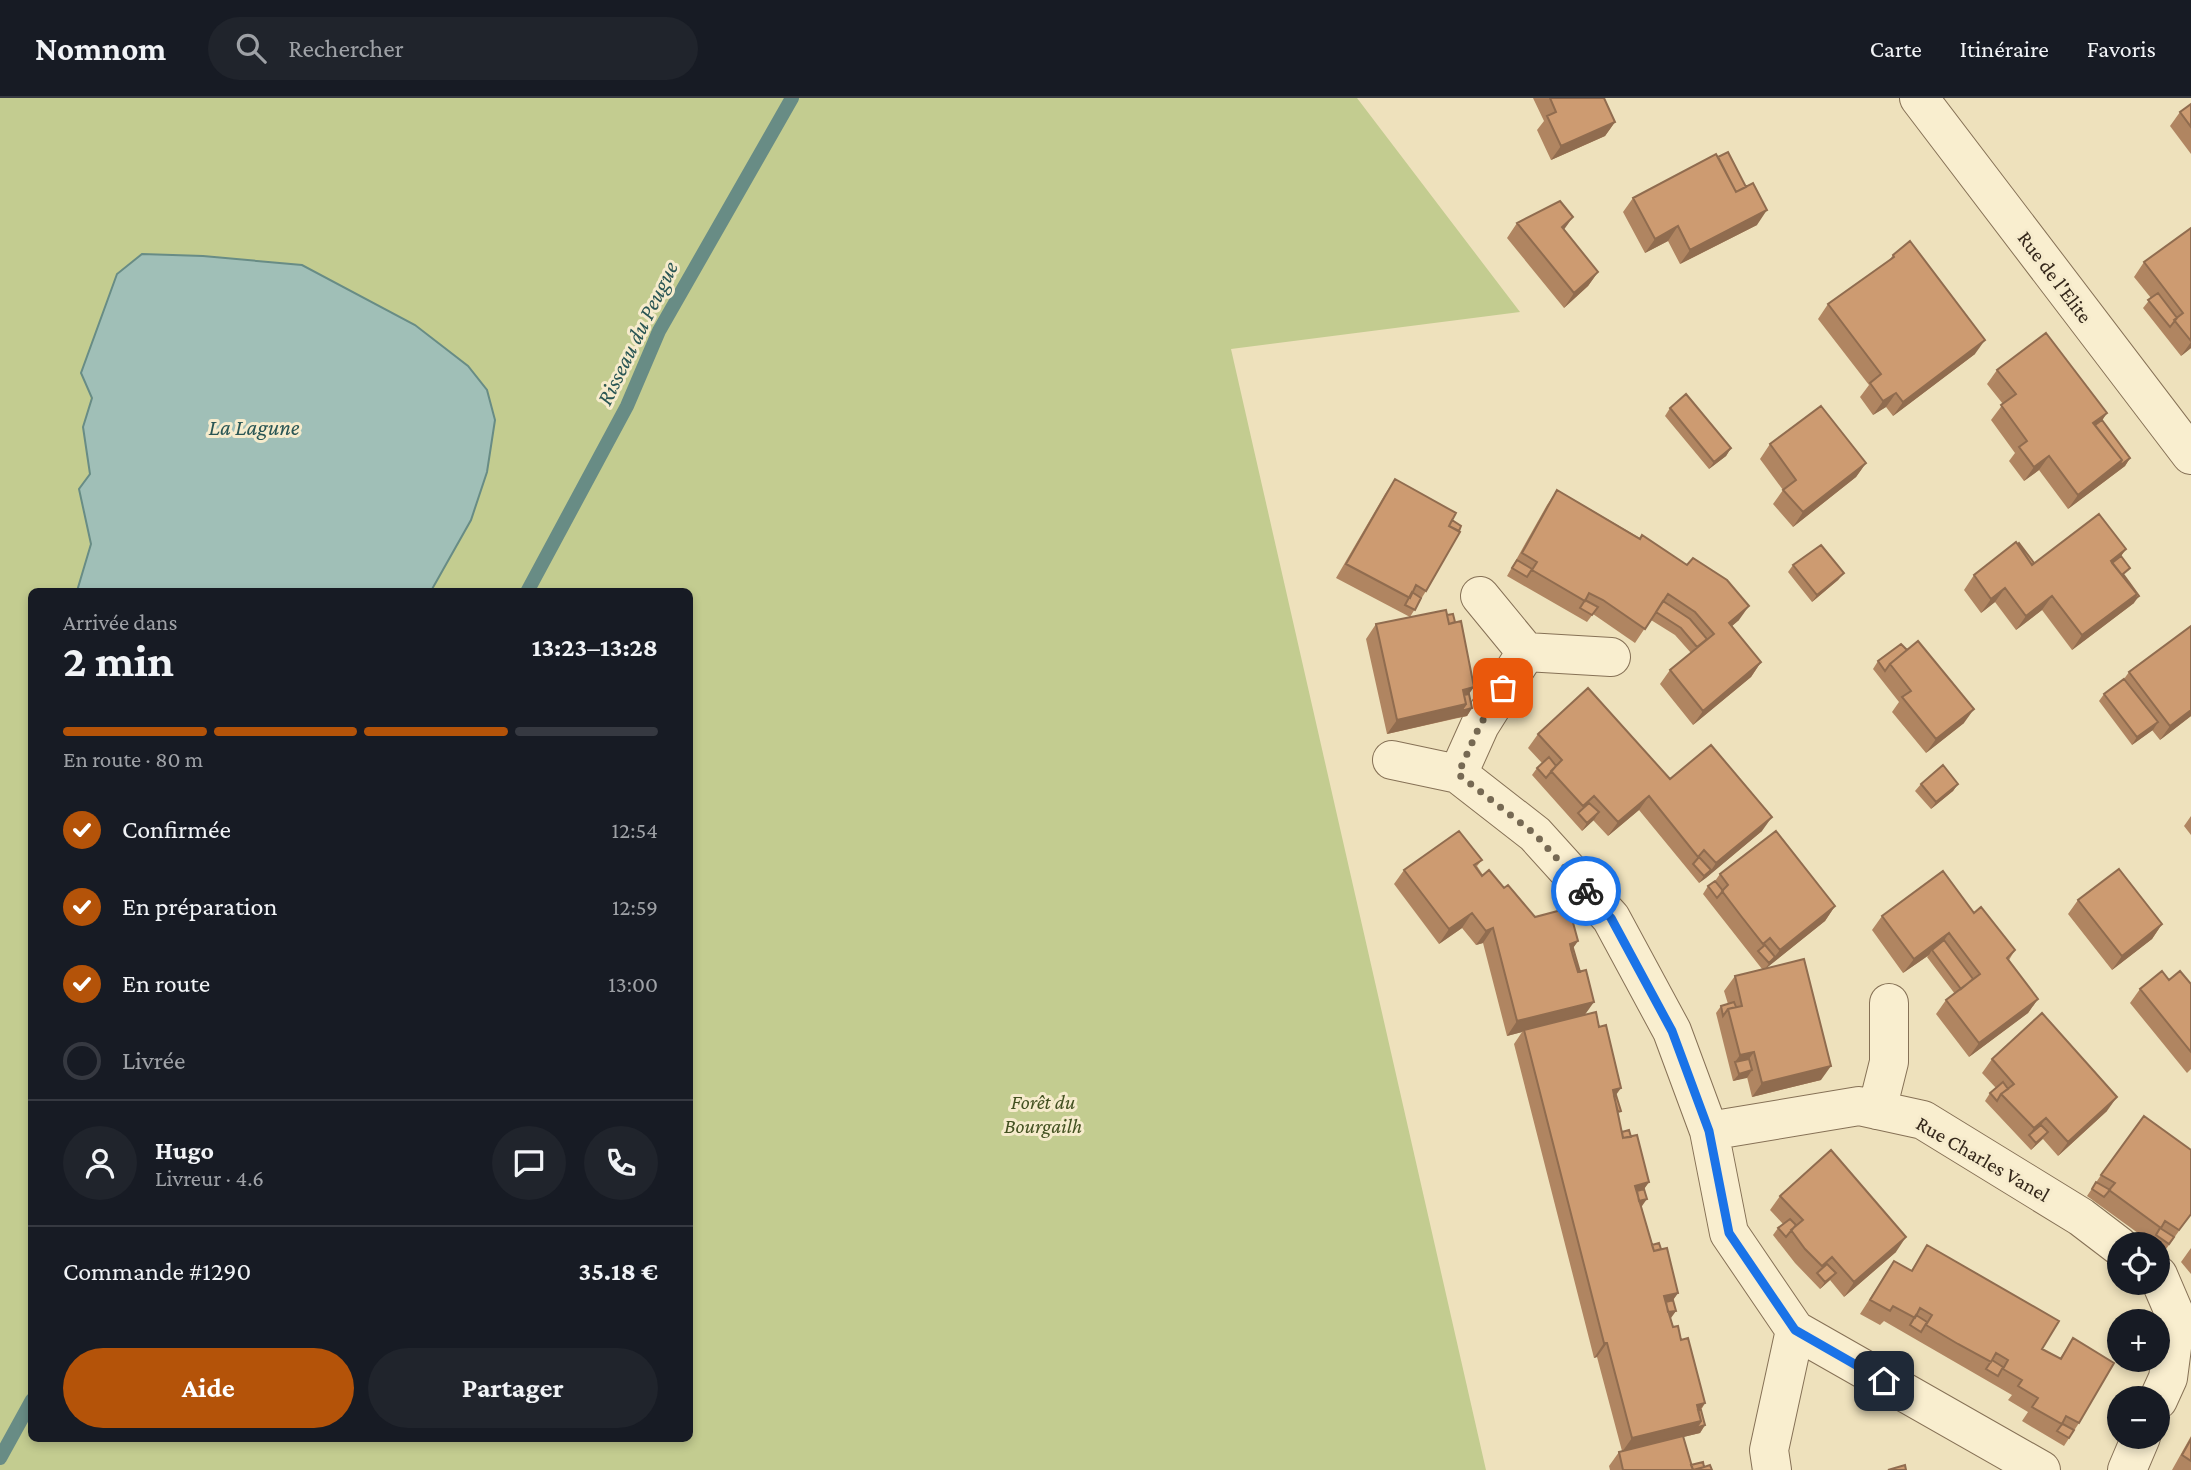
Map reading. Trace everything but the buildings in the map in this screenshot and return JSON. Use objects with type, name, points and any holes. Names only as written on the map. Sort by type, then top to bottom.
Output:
[{"type":"street","name":"Rue de l'Elite","points":[[1919,98],[2191,455]]},
{"type":"street","points":[[1480,596],[1527,652],[1611,657]]},
{"type":"street","points":[[1458,774],[1480,725],[1527,652]]},
{"type":"street","points":[[1392,760],[1458,774],[1535,834],[1611,918],[1672,1031],[1709,1131],[1729,1233],[1795,1330],[2041,1470]]},
{"type":"street","points":[[1877,1110],[1889,1062],[1889,1003]]},
{"type":"street","name":"Rue Charles Vanel","points":[[1709,1131],[1859,1106],[1923,1120],[2081,1217],[2107,1237]]},
{"type":"street","points":[[2164,1386],[2168,1378],[2176,1317],[2167,1295]]},
{"type":"street","points":[[1772,1470],[1769,1450],[1795,1330]]},
{"type":"street","points":[[2127,1470],[2136,1449]]},
{"type":"green space","name":"Forêt du Bourgailh","points":[[0,98],[1357,98],[1520,312],[1231,349],[1486,1470],[0,1470]]},
{"type":"water","name":"La Lagune","points":[[142,254],[203,256],[302,265],[415,325],[468,366],[487,390],[495,420],[487,472],[471,520],[433,588],[78,588],[91,544],[79,489],[90,474],[83,427],[92,398],[81,373],[117,274]]},
{"type":"waterway","name":"Risseau du Peugue","points":[[529,588],[627,406],[659,331],[792,98]]},
{"type":"waterway","name":"Risseau du Peugue","points":[[0,1458],[28,1407]]},
{"type":"way so far","points":[[1503,688],[1480,725],[1458,774],[1535,834],[1586,891]]},
{"type":"route","points":[[1586,891],[1611,918],[1672,1031],[1709,1131],[1729,1233],[1795,1330],[1884,1381]]}]
